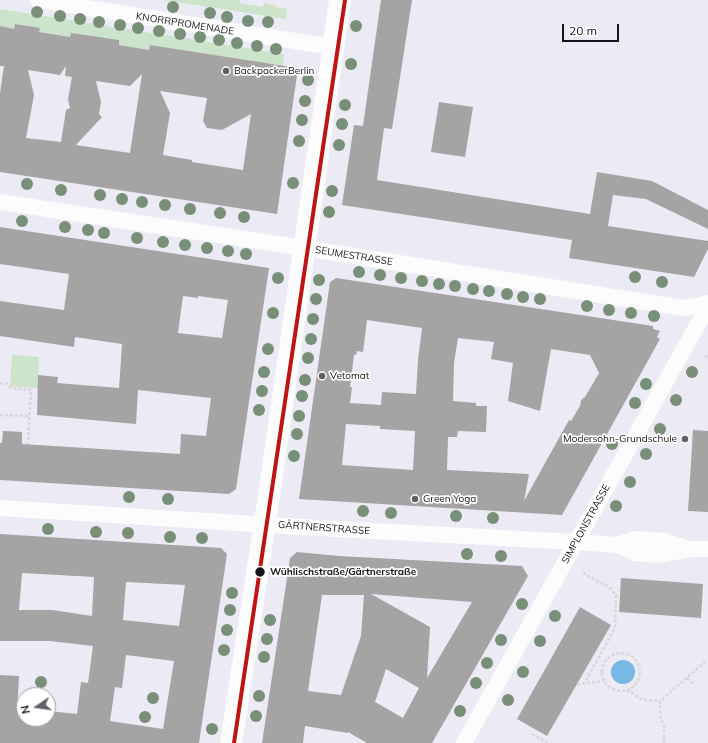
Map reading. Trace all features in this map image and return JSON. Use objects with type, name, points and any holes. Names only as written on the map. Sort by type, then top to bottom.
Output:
[{"type":"street","name":"KNORRPROMENADE","points":[[38,0],[333,47]]},
{"type":"street","points":[[231,743],[340,0]]},
{"type":"street","name":"SEUMESTRASSE","points":[[0,202],[683,308],[708,303]]},
{"type":"street","name":"SIMPLONSTRASSE","points":[[464,743],[708,306]]},
{"type":"street","name":"GÄRTNERSTRASSE","points":[[0,508],[576,542],[618,545],[635,553],[659,555],[691,549],[708,549]]},
{"type":"path","points":[[0,383],[7,384],[11,388],[31,390],[28,444]]},
{"type":"path","points":[[0,415],[29,416]]},
{"type":"path","points":[[583,573],[609,587],[616,595],[615,628],[584,684]]},
{"type":"path","points":[[618,652],[625,653],[636,659],[640,671],[640,677],[632,688],[620,691],[614,690],[604,682],[602,669],[607,658],[618,652]]},
{"type":"path","points":[[626,690],[643,700],[660,701],[706,662]]},
{"type":"path","points":[[687,678],[694,685]]},
{"type":"path","points":[[577,684],[604,682]]},
{"type":"path","points":[[660,701],[660,715],[664,728],[664,743]]},
{"type":"path","points":[[532,734],[548,743]]},
{"type":"green space","points":[[165,0],[240,0],[239,3],[263,7],[264,3],[287,9],[286,19]]},
{"type":"green space","points":[[0,9],[284,54],[283,66],[267,63],[266,68],[245,60],[150,45],[149,50],[119,45],[119,40],[106,38],[84,40],[85,35],[71,33],[70,37],[39,32],[39,28],[15,24],[14,29],[0,26]]},
{"type":"green space","points":[[12,355],[39,357],[38,388],[10,386]]},
{"type":"water","points":[[623,660],[628,661],[634,667],[634,677],[628,683],[623,684],[618,683],[612,677],[611,672],[612,667],[618,661]]},
{"type":"building","points":[[381,0],[412,0],[392,129],[384,128],[377,180],[590,214],[597,172],[652,181],[708,210],[708,229],[646,199],[613,195],[608,226],[708,241],[708,249],[694,277],[569,258],[572,240],[342,205],[354,125],[363,126]]},
{"type":"building","points":[[15,24],[40,28],[39,32],[70,37],[71,33],[119,40],[119,45],[149,50],[150,45],[298,68],[277,214],[0,172],[0,93],[4,66],[0,66],[0,26],[14,29]],"holes":[[[66,66],[65,76],[72,77],[68,99],[70,108],[66,110],[61,142],[26,138],[34,95],[28,70],[60,75]],[[142,74],[130,153],[76,145],[102,117],[99,114],[101,102],[96,81],[130,86]],[[160,91],[207,98],[203,121],[207,128],[222,130],[251,114],[243,170],[192,162],[192,160],[163,155],[170,113]]]},
{"type":"building","points":[[439,102],[473,107],[465,157],[431,152]]},
{"type":"building","points":[[0,227],[269,268],[236,489],[229,494],[0,480],[0,443],[2,443],[3,431],[22,432],[22,444],[180,454],[181,434],[206,436],[211,398],[138,390],[136,424],[37,415],[38,375],[58,377],[57,383],[119,388],[122,344],[75,337],[74,347],[0,336],[0,301],[64,310],[69,274],[0,264]],"holes":[[[183,296],[198,298],[198,296],[228,300],[222,338],[178,333]]]},
{"type":"building","points":[[336,278],[653,326],[653,329],[660,331],[657,337],[660,339],[562,515],[299,499],[330,282]],"holes":[[[367,320],[422,328],[416,394],[382,392],[381,405],[350,403],[352,387],[350,387],[354,355],[356,355],[357,351],[363,352]],[[458,338],[494,342],[491,359],[513,363],[508,401],[540,411],[551,349],[590,355],[599,373],[585,397],[581,400],[580,406],[571,421],[569,420],[524,501],[529,474],[447,470],[448,437],[457,437],[458,431],[486,432],[487,406],[476,406],[476,403],[453,401],[454,363]],[[346,424],[380,426],[380,429],[415,431],[413,470],[342,465]]]},
{"type":"building","points":[[693,430],[708,431],[708,512],[688,511]]},
{"type":"building","points":[[0,534],[221,548],[227,554],[199,743],[0,743],[0,675],[19,676],[18,687],[16,687],[16,727],[56,727],[56,712],[77,714],[81,682],[88,683],[93,646],[50,641],[0,641]],"holes":[[[22,573],[94,577],[92,616],[52,610],[19,610]],[[126,582],[185,585],[179,626],[123,620]],[[126,655],[174,661],[163,729],[110,721],[115,687],[122,688]]]},
{"type":"building","points":[[297,552],[339,556],[522,566],[528,576],[432,743],[367,743],[348,732],[305,726],[303,743],[262,743],[290,558]],"holes":[[[371,594],[472,602],[427,678],[430,627]],[[322,595],[364,595],[361,636],[341,695],[308,691]],[[386,669],[419,688],[403,718],[375,702]]]},
{"type":"building","points":[[621,578],[703,584],[701,618],[619,612]]},
{"type":"building","points":[[580,607],[611,625],[547,736],[517,719]]},
{"type":"transit line","points":[[234,743],[345,0]]},
{"type":"place","name":"BackpackerBerlin","points":[[226,71]]},
{"type":"place","name":"Vetomat","points":[[322,376]]},
{"type":"place","name":"Modersohn-Grundschule","points":[[685,439]]},
{"type":"place","name":"Green Yoga","points":[[415,499]]},
{"type":"place","name":"Wühlischstraße/Gärtnerstraße","points":[[260,572]]}]
